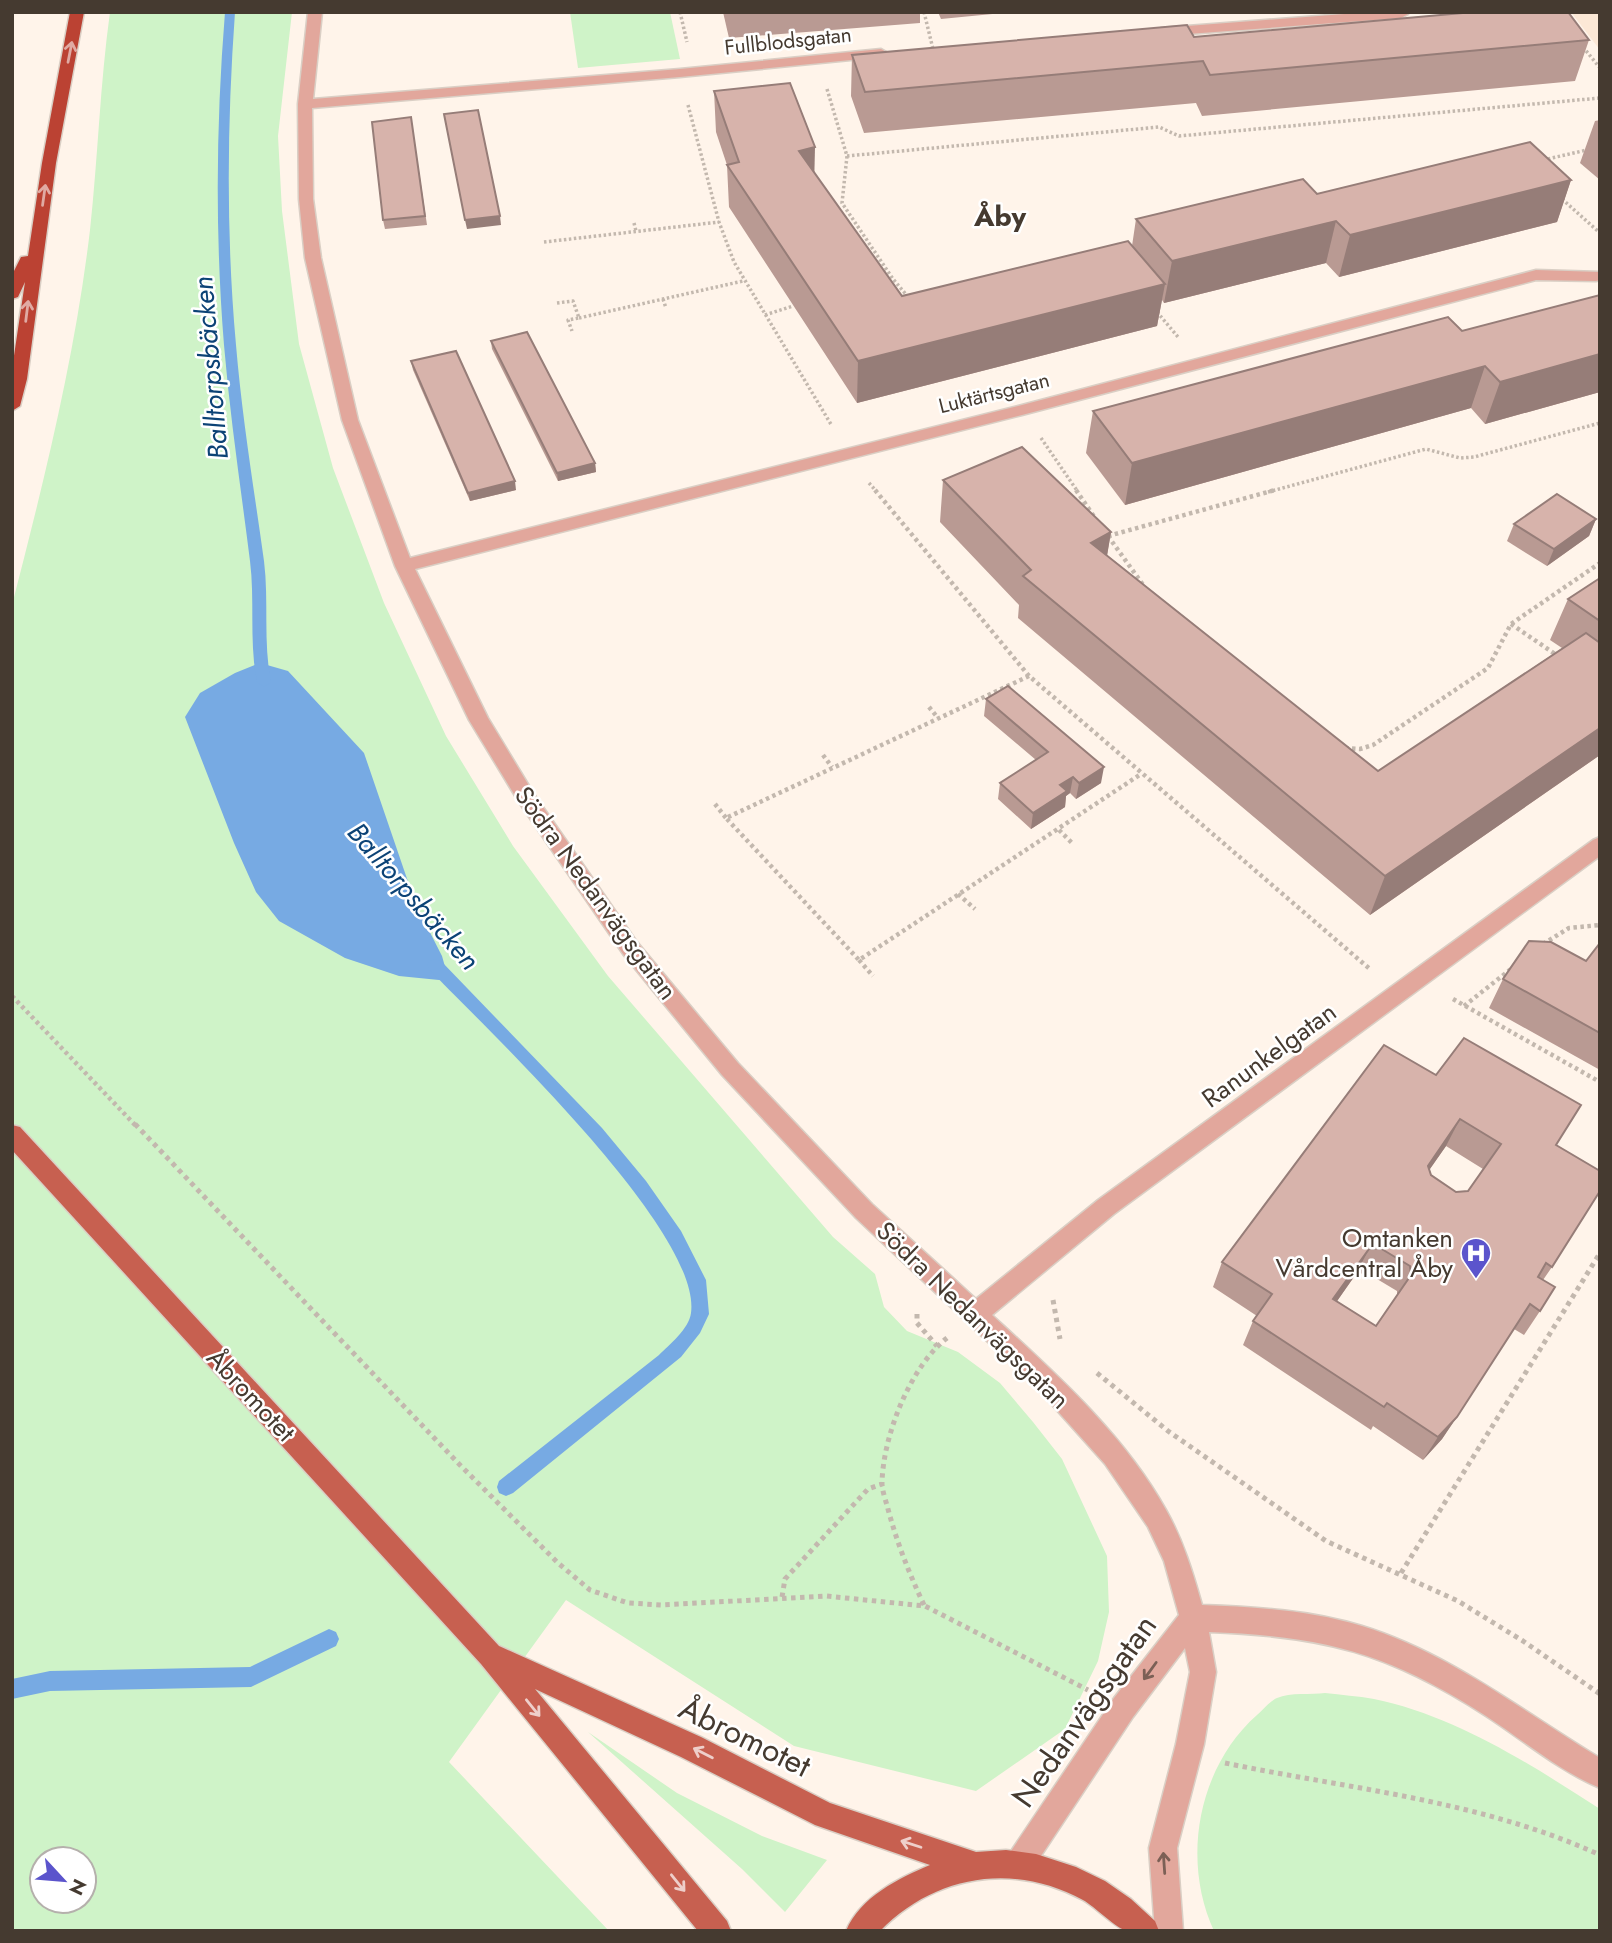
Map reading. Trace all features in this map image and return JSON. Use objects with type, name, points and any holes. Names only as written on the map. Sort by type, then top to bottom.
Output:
[{"type":"highway","points":[[12,406],[19,379],[39,228],[78,12]]},
{"type":"highway","points":[[12,294],[39,228]]},
{"type":"main road","name":"Åbromotet","points":[[12,1135],[490,1655],[717,1931]]},
{"type":"main road","name":"Åbromotet","points":[[490,1655],[691,1747],[825,1815],[976,1866]]},
{"type":"main road","name":"Åbromotet","points":[[860,1931],[884,1906],[912,1887],[942,1872],[976,1866],[1019,1864],[1062,1875],[1083,1884],[1122,1910],[1145,1931]]},
{"type":"street","name":"Södra Nedanvägsgatan","points":[[315,12],[305,104],[306,199],[313,258],[350,420],[404,566],[479,720],[527,799],[630,948],[730,1069],[864,1211],[1045,1380],[1114,1456],[1157,1518],[1176,1559],[1193,1618]]},
{"type":"street","points":[[1153,33],[1401,14]]},
{"type":"street","name":"Fullblodsgatan","points":[[305,104],[933,49]]},
{"type":"street","name":"Luktärtsgatan","points":[[404,566],[1022,410],[1536,275],[1596,276]]},
{"type":"street","name":"Ranunkelgatan","points":[[974,1315],[1106,1207],[1600,845]]},
{"type":"street","points":[[1193,1618],[1257,1620],[1328,1629],[1384,1647],[1475,1693],[1550,1745],[1600,1774]]},
{"type":"street","name":"Nedanvägsgatan","points":[[1019,1864],[1123,1707],[1161,1655],[1193,1618]]},
{"type":"street","name":"Nedanvägsgatan","points":[[1169,1931],[1163,1848],[1190,1744],[1203,1672],[1193,1618]]},
{"type":"path","points":[[923,12],[933,49]]},
{"type":"path","points":[[1580,42],[1600,68]]},
{"type":"path","points":[[818,58],[846,156],[842,203],[893,279],[911,300]]},
{"type":"path","points":[[680,73],[719,222],[743,281],[862,475],[1029,676],[1381,978],[1405,961],[1464,1006],[1600,1082]]},
{"type":"path","points":[[846,156],[1159,127],[1179,136],[1600,98]]},
{"type":"path","points":[[1540,160],[1600,147]]},
{"type":"path","points":[[1559,197],[1600,233]]},
{"type":"path","points":[[544,242],[719,222]]},
{"type":"path","points":[[634,223],[636,231]]},
{"type":"path","points":[[883,282],[893,279]]},
{"type":"path","points":[[572,331],[568,320],[743,281]]},
{"type":"path","points":[[663,299],[666,308]]},
{"type":"path","points":[[557,303],[573,301],[579,318]]},
{"type":"path","points":[[765,315],[793,306]]},
{"type":"path","points":[[1156,310],[1200,363]]},
{"type":"path","points":[[1022,410],[1144,585],[1149,598]]},
{"type":"path","points":[[1108,536],[1426,449],[1460,458],[1474,457],[1600,423]]},
{"type":"path","points":[[1341,747],[1349,750],[1373,745],[1488,668],[1511,624],[1600,563]]},
{"type":"path","points":[[1511,624],[1567,661]]},
{"type":"path","points":[[726,818],[1029,676]]},
{"type":"path","points":[[929,707],[938,718]]},
{"type":"path","points":[[823,755],[832,767]]},
{"type":"path","points":[[859,960],[1141,774]]},
{"type":"path","points":[[715,804],[873,976]]},
{"type":"path","points":[[1059,830],[1073,844]]},
{"type":"path","points":[[958,894],[975,909]]},
{"type":"path","points":[[1537,949],[1557,932],[1576,926],[1600,925]]},
{"type":"path","points":[[1464,1006],[1516,965]]},
{"type":"path","points":[[12,996],[459,1464],[558,1563],[590,1590],[628,1603],[663,1605],[826,1596],[925,1606],[1123,1707]]},
{"type":"path","points":[[1401,1573],[1600,1254]]},
{"type":"path","points":[[1024,1272],[1054,1301],[1061,1343]]},
{"type":"path","points":[[925,1606],[901,1552],[882,1484],[891,1429],[907,1391],[937,1346],[974,1315]]},
{"type":"path","points":[[1091,1367],[1168,1431],[1315,1534],[1367,1562],[1401,1573],[1458,1601],[1523,1640],[1600,1694]]},
{"type":"path","points":[[782,1597],[785,1579],[868,1489],[882,1484]]},
{"type":"path","points":[[1190,1744],[1230,1765],[1446,1803],[1510,1820],[1600,1855]]},
{"type":"shaded area","points":[[1571,12],[1600,12],[1600,50]]},
{"type":"green space","points":[[110,12],[292,12],[278,136],[282,211],[299,344],[333,468],[384,603],[446,736],[513,846],[608,976],[833,1237],[875,1274],[884,1307],[907,1331],[958,1352],[1000,1383],[1033,1422],[1062,1459],[1107,1556],[1109,1612],[1098,1661],[1065,1729],[976,1791],[794,1746],[566,1600],[449,1762],[609,1931],[12,1931],[12,605],[67,372],[90,230]]},
{"type":"green space","points":[[570,12],[670,12],[680,59],[578,68]]},
{"type":"green space","points":[[1325,1693],[1374,1699],[1434,1717],[1463,1729],[1547,1775],[1600,1809],[1600,1931],[1214,1931],[1198,1875],[1198,1845],[1201,1816],[1209,1787],[1221,1761],[1237,1736],[1274,1699],[1288,1695]]},
{"type":"green space","points":[[588,1732],[677,1793],[762,1836],[827,1860],[785,1912],[742,1869]]},
{"type":"water","points":[[260,663],[288,671],[364,753],[416,905],[442,956],[449,981],[399,976],[345,958],[279,921],[256,892],[185,717],[200,693],[235,673]]},
{"type":"building","points":[[1474,12],[1568,12],[1589,40],[1210,75],[1203,61],[865,92],[852,55],[1187,25],[1194,37]]},
{"type":"building","points":[[790,83],[815,147],[799,151],[902,296],[1128,241],[1165,284],[858,361],[727,165],[739,162],[714,91]]},
{"type":"building","points":[[478,110],[500,216],[465,220],[444,114]]},
{"type":"building","points":[[411,117],[425,216],[383,220],[372,122]]},
{"type":"building","points":[[1530,142],[1571,180],[1350,235],[1336,221],[1172,261],[1136,219],[1303,179],[1317,194]]},
{"type":"building","points":[[1600,295],[1600,354],[1500,382],[1485,366],[1132,463],[1093,411],[1448,317],[1462,331]]},
{"type":"building","points":[[527,332],[595,463],[557,473],[491,341]]},
{"type":"building","points":[[456,351],[515,481],[468,493],[411,361]]},
{"type":"building","points":[[1022,447],[1111,532],[1091,543],[1378,771],[1586,633],[1600,643],[1600,728],[1385,876],[1023,576],[1031,570],[943,480]]},
{"type":"building","points":[[1557,494],[1596,519],[1554,549],[1514,524]]},
{"type":"building","points":[[1600,578],[1600,621],[1568,599]]},
{"type":"building","points":[[1008,686],[1104,767],[1079,783],[1073,777],[1060,785],[1067,791],[1033,813],[1000,783],[1048,752],[986,699]]},
{"type":"building","points":[[1529,941],[1551,942],[1586,961],[1600,943],[1600,1033],[1503,979]]},
{"type":"building","points":[[1464,1038],[1581,1105],[1556,1145],[1600,1171],[1600,1191],[1552,1267],[1546,1263],[1538,1277],[1555,1287],[1540,1311],[1530,1304],[1457,1417],[1438,1437],[1387,1403],[1384,1407],[1253,1321],[1272,1294],[1222,1262],[1384,1045],[1436,1075]],"holes":[[[1460,1119],[1501,1144],[1468,1191],[1456,1192],[1431,1175],[1428,1166]],[[1380,1248],[1410,1266],[1411,1275],[1376,1326],[1333,1299],[1369,1249]]]},
{"type":"waterway","name":"Balltorpsbäcken","points":[[230,12],[223,105],[225,262],[230,347],[258,569],[260,663],[264,682]]},
{"type":"waterway","name":"Balltorpsbäcken","points":[[435,965],[548,1082],[640,1186],[675,1236],[697,1280],[700,1314],[690,1333],[675,1351],[506,1487]]},
{"type":"waterway","name":"Balltorpsbäcken","points":[[12,1689],[50,1681],[251,1677],[329,1639]]},
{"type":"place","name":"Omtanken Vårdcentral Åby","points":[[1476,1280]]},
{"type":"district","name":"Åby","points":[[1000,216]]}]
